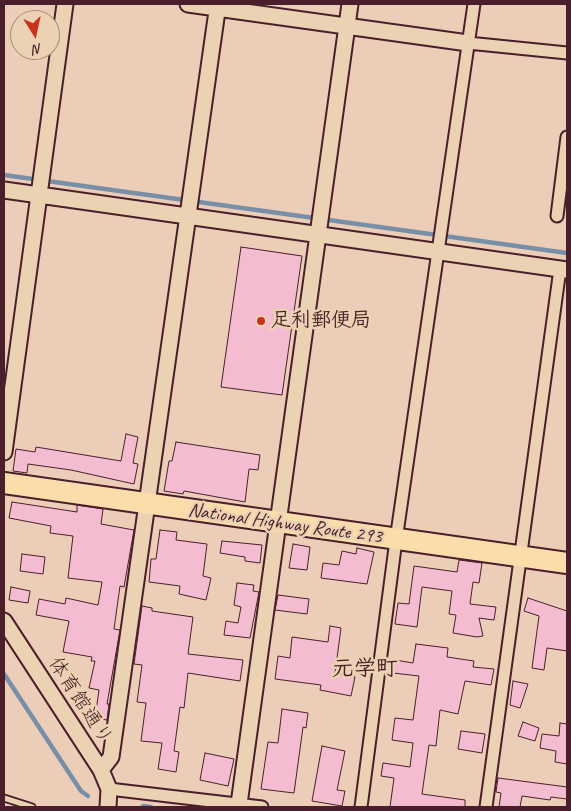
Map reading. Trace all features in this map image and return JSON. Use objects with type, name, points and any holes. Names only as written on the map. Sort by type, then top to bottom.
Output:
[{"type":"highway","name":"National Highway Route 293","points":[[4,483],[567,563]]},
{"type":"street","points":[[4,452],[65,4]]},
{"type":"street","points":[[188,4],[218,6],[468,43],[567,53]]},
{"type":"street","points":[[240,804],[350,4]]},
{"type":"street","points":[[361,807],[396,540],[474,4]]},
{"type":"street","points":[[101,770],[111,757],[218,6]]},
{"type":"street","points":[[556,216],[567,137]]},
{"type":"street","points":[[4,190],[564,270],[520,556],[486,807]]},
{"type":"street","name":"体育館通り","points":[[4,621],[101,770],[109,789],[108,807]]},
{"type":"street","points":[[109,789],[262,807]]},
{"type":"lane","points":[[4,798],[32,807]]},
{"type":"building","name":"足利郵便局","points":[[241,247],[302,256],[282,395],[221,387]]},
{"type":"building","points":[[126,434],[138,437],[133,463],[138,464],[134,484],[71,470],[28,464],[27,473],[13,471],[16,449],[35,452],[36,447],[121,461]]},
{"type":"building","points":[[176,442],[260,455],[258,470],[249,469],[245,502],[184,491],[183,494],[164,491],[169,461],[172,461]]},
{"type":"building","points":[[12,502],[77,512],[77,505],[103,509],[101,524],[134,530],[124,587],[120,586],[114,629],[120,630],[107,704],[109,704],[107,720],[95,718],[99,690],[89,688],[95,661],[91,661],[92,657],[63,652],[69,621],[36,615],[39,599],[65,604],[66,598],[98,605],[102,582],[68,578],[73,536],[50,533],[51,526],[9,518]]},
{"type":"building","points":[[160,530],[177,532],[176,540],[207,544],[203,576],[211,578],[206,600],[179,594],[180,586],[149,582],[151,559],[156,559]]},
{"type":"building","points":[[222,541],[262,545],[260,563],[245,561],[245,557],[220,553]]},
{"type":"building","points":[[293,544],[310,547],[307,570],[289,568]]},
{"type":"building","points":[[357,548],[374,552],[367,584],[321,578],[323,563],[339,565],[342,551],[356,554]]},
{"type":"building","points":[[22,554],[45,557],[43,574],[20,571]]},
{"type":"building","points":[[459,560],[482,563],[479,583],[473,582],[470,604],[496,607],[494,620],[479,618],[483,636],[477,637],[453,633],[456,615],[449,614],[452,591],[422,587],[417,627],[395,624],[398,603],[409,604],[414,566],[457,572]]},
{"type":"building","points":[[237,583],[254,585],[253,591],[259,592],[250,638],[224,635],[226,621],[238,623],[241,607],[234,605]]},
{"type":"building","points":[[11,587],[30,591],[28,603],[9,600]]},
{"type":"building","points":[[278,595],[309,599],[307,614],[275,610]]},
{"type":"building","points":[[528,598],[567,611],[567,651],[547,648],[544,670],[532,668],[539,616],[524,611]]},
{"type":"building","points":[[142,606],[152,608],[152,611],[193,617],[188,654],[243,660],[240,681],[188,673],[184,708],[180,707],[174,751],[179,752],[176,772],[158,769],[162,743],[141,741],[146,703],[137,702],[142,665],[134,664]]},
{"type":"building","points":[[330,626],[341,628],[335,673],[355,677],[351,696],[320,690],[321,685],[275,679],[278,656],[290,658],[292,637],[328,642]]},
{"type":"building","points":[[416,644],[448,648],[447,657],[474,661],[473,667],[494,669],[491,685],[465,681],[458,714],[440,710],[436,746],[429,745],[422,794],[465,800],[465,807],[390,807],[394,778],[381,776],[383,763],[410,767],[413,743],[392,740],[395,718],[413,720],[419,676],[393,673],[395,660],[413,663]]},
{"type":"building","points":[[513,681],[528,684],[520,708],[510,705]]},
{"type":"building","points":[[282,709],[308,713],[306,728],[303,727],[294,793],[261,789],[268,742],[278,743]]},
{"type":"building","points":[[523,722],[539,728],[535,741],[518,736]]},
{"type":"building","points":[[560,723],[567,724],[567,764],[555,762],[556,751],[540,748],[542,734],[559,736]]},
{"type":"building","points":[[461,731],[485,734],[482,753],[458,749]]},
{"type":"building","points":[[322,746],[345,751],[337,790],[345,791],[342,806],[312,801]]},
{"type":"building","points":[[205,753],[234,759],[228,786],[200,780]]},
{"type":"building","points":[[498,778],[567,787],[567,799],[551,797],[550,800],[522,796],[520,807],[499,807],[501,793],[496,792]]},
{"type":"waterway","points":[[4,175],[567,253]]},
{"type":"waterway","points":[[4,674],[81,791],[88,796]]},
{"type":"waterway","points":[[143,806],[151,807]]},
{"type":"place","name":"足利郵便局","points":[[261,321]]},
{"type":"district","name":"元学町","points":[[365,669]]}]
